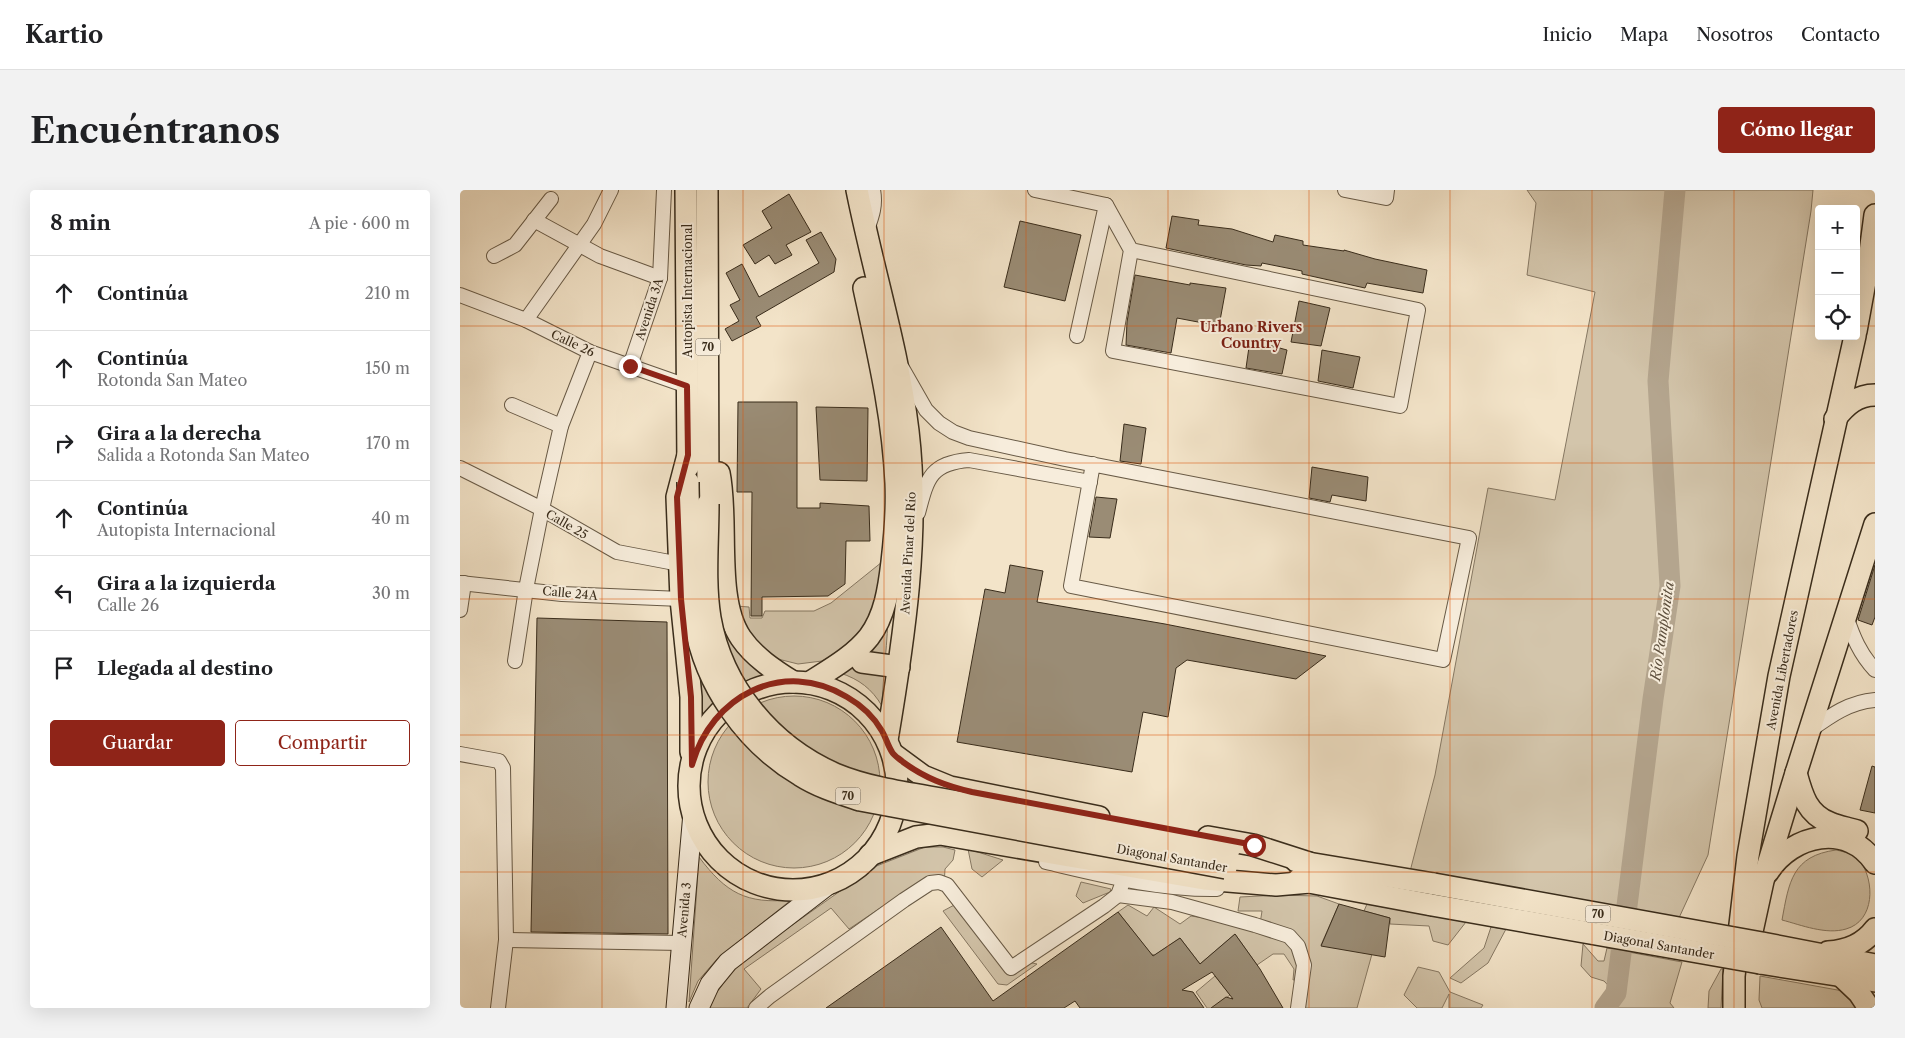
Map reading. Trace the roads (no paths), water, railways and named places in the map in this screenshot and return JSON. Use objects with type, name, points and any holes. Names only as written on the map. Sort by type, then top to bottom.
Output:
[{"type":"main road","name":"Autopista Internacional","points":[[686,190],[688,482]]},
{"type":"main road","name":"Autopista Internacional","points":[[707,190],[708,504]]},
{"type":"main road","name":"Avenida Pinar del Río","points":[[801,683],[856,651],[869,636],[884,609],[893,551],[896,485],[888,400],[842,190]]},
{"type":"main road","name":"Avenida Pinar del Río","points":[[857,190],[894,354],[908,432],[911,467],[911,541],[904,626],[890,747]]},
{"type":"main road","points":[[1860,309],[1875,215]]},
{"type":"main road","name":"Avenida Libertadores","points":[[1734,1008],[1734,976],[1748,856],[1779,676],[1835,418],[1854,340]]},
{"type":"main road","points":[[1835,418],[1855,399],[1875,395]]},
{"type":"main road","name":"Autopista Internacional","points":[[708,422],[722,492],[727,602],[732,622],[741,638],[754,654],[801,683]]},
{"type":"main road","points":[[688,455],[677,497],[681,599],[691,697],[692,765],[689,790],[693,813],[702,836],[716,856],[746,878],[770,887],[795,889],[820,886],[832,882]]},
{"type":"main road","name":"Diagonal Santander","points":[[688,482],[694,615],[703,654],[713,680],[740,723],[759,744],[800,776],[827,789],[860,800],[1228,859],[1761,953],[1840,975],[1875,981]]},
{"type":"main road","name":"Diagonal Santander","points":[[708,504],[707,588],[711,619],[719,649],[736,685],[754,714],[772,734],[793,751],[836,774],[864,783],[1016,813],[1228,859]]},
{"type":"main road","points":[[1742,1008],[1745,963],[1763,881],[1846,613],[1870,552],[1875,524]]},
{"type":"main road","points":[[856,651],[862,662],[899,667]]},
{"type":"main road","points":[[692,765],[705,732],[725,708],[743,695],[772,684],[801,683],[828,688],[855,702],[870,715],[890,747],[923,776],[950,787],[1057,809],[1254,845],[1310,873]]},
{"type":"main road","points":[[699,1008],[710,984],[728,962],[832,882],[854,870],[870,855],[886,833],[895,808],[897,775],[890,747]]},
{"type":"main road","points":[[1796,773],[1805,802],[1814,814],[1829,823],[1860,833],[1875,844]]},
{"type":"main road","name":"Avenida 3","points":[[676,1008],[693,813]]},
{"type":"main road","points":[[870,855],[908,840],[925,835],[940,834],[1160,872],[1219,880],[1276,885],[1310,873]]},
{"type":"main road","points":[[1763,881],[1778,859],[1788,850],[1802,842],[1820,838],[1836,839],[1854,844],[1875,863]]},
{"type":"main road","points":[[1808,952],[1847,949],[1862,942],[1875,929]]},
{"type":"main road","name":"Diagonal Santander","points":[[1761,953],[1808,952],[1875,965]]},
{"type":"main road","points":[[1840,975],[1859,993],[1869,1008]]},
{"type":"street","points":[[526,320],[594,224],[611,190]]},
{"type":"street","name":"Avenida 3A","points":[[630,366],[660,278],[664,190]]},
{"type":"street","points":[[866,233],[874,212],[873,190]]},
{"type":"street","points":[[1035,190],[1106,205],[1131,250],[1113,351],[1400,406],[1418,310],[1131,250]]},
{"type":"street","points":[[1345,190],[1386,198],[1387,190]]},
{"type":"street","points":[[494,256],[515,245],[551,198]]},
{"type":"street","points":[[1077,336],[1106,205]]},
{"type":"street","points":[[534,220],[600,256],[660,278]]},
{"type":"street","name":"Calle 26","points":[[460,297],[526,320],[590,352],[687,386]]},
{"type":"street","points":[[515,661],[526,589],[561,426],[590,352]]},
{"type":"street","points":[[894,354],[926,410],[939,423],[953,432],[970,438],[1065,459],[1093,464],[1469,538],[1443,660],[1071,586],[1093,464]]},
{"type":"street","points":[[512,405],[561,426]]},
{"type":"street","points":[[1061,476],[1065,459]]},
{"type":"street","points":[[911,541],[927,482],[936,470],[951,461],[969,460],[1090,482]]},
{"type":"street","name":"Calle 25","points":[[460,468],[542,509],[617,552],[680,564]]},
{"type":"street","points":[[460,610],[462,583]]},
{"type":"street","name":"Calle 24A","points":[[462,583],[562,594],[681,599]]},
{"type":"street","points":[[1846,613],[1854,638],[1863,657],[1875,670]]},
{"type":"street","points":[[1809,731],[1836,712],[1861,701],[1875,700]]},
{"type":"street","points":[[460,754],[499,762],[504,768],[506,940],[498,1008]]},
{"type":"street","points":[[976,840],[1019,855],[1163,886],[1206,889],[1276,885]]},
{"type":"street","points":[[756,1008],[872,922],[930,883],[939,882],[947,886],[1011,968],[1118,895],[1124,879]]},
{"type":"street","points":[[1118,895],[1172,902],[1255,924],[1289,936],[1298,946],[1304,965],[1298,1008]]},
{"type":"street","points":[[506,940],[681,943]]},
{"type":"waterway","name":"Río Pamplonita","points":[[1605,1008],[1616,993],[1653,699],[1670,586],[1658,381],[1675,190]]},
{"type":"district","name":"Urbano Rivers Country","points":[[1251,336]]}]
